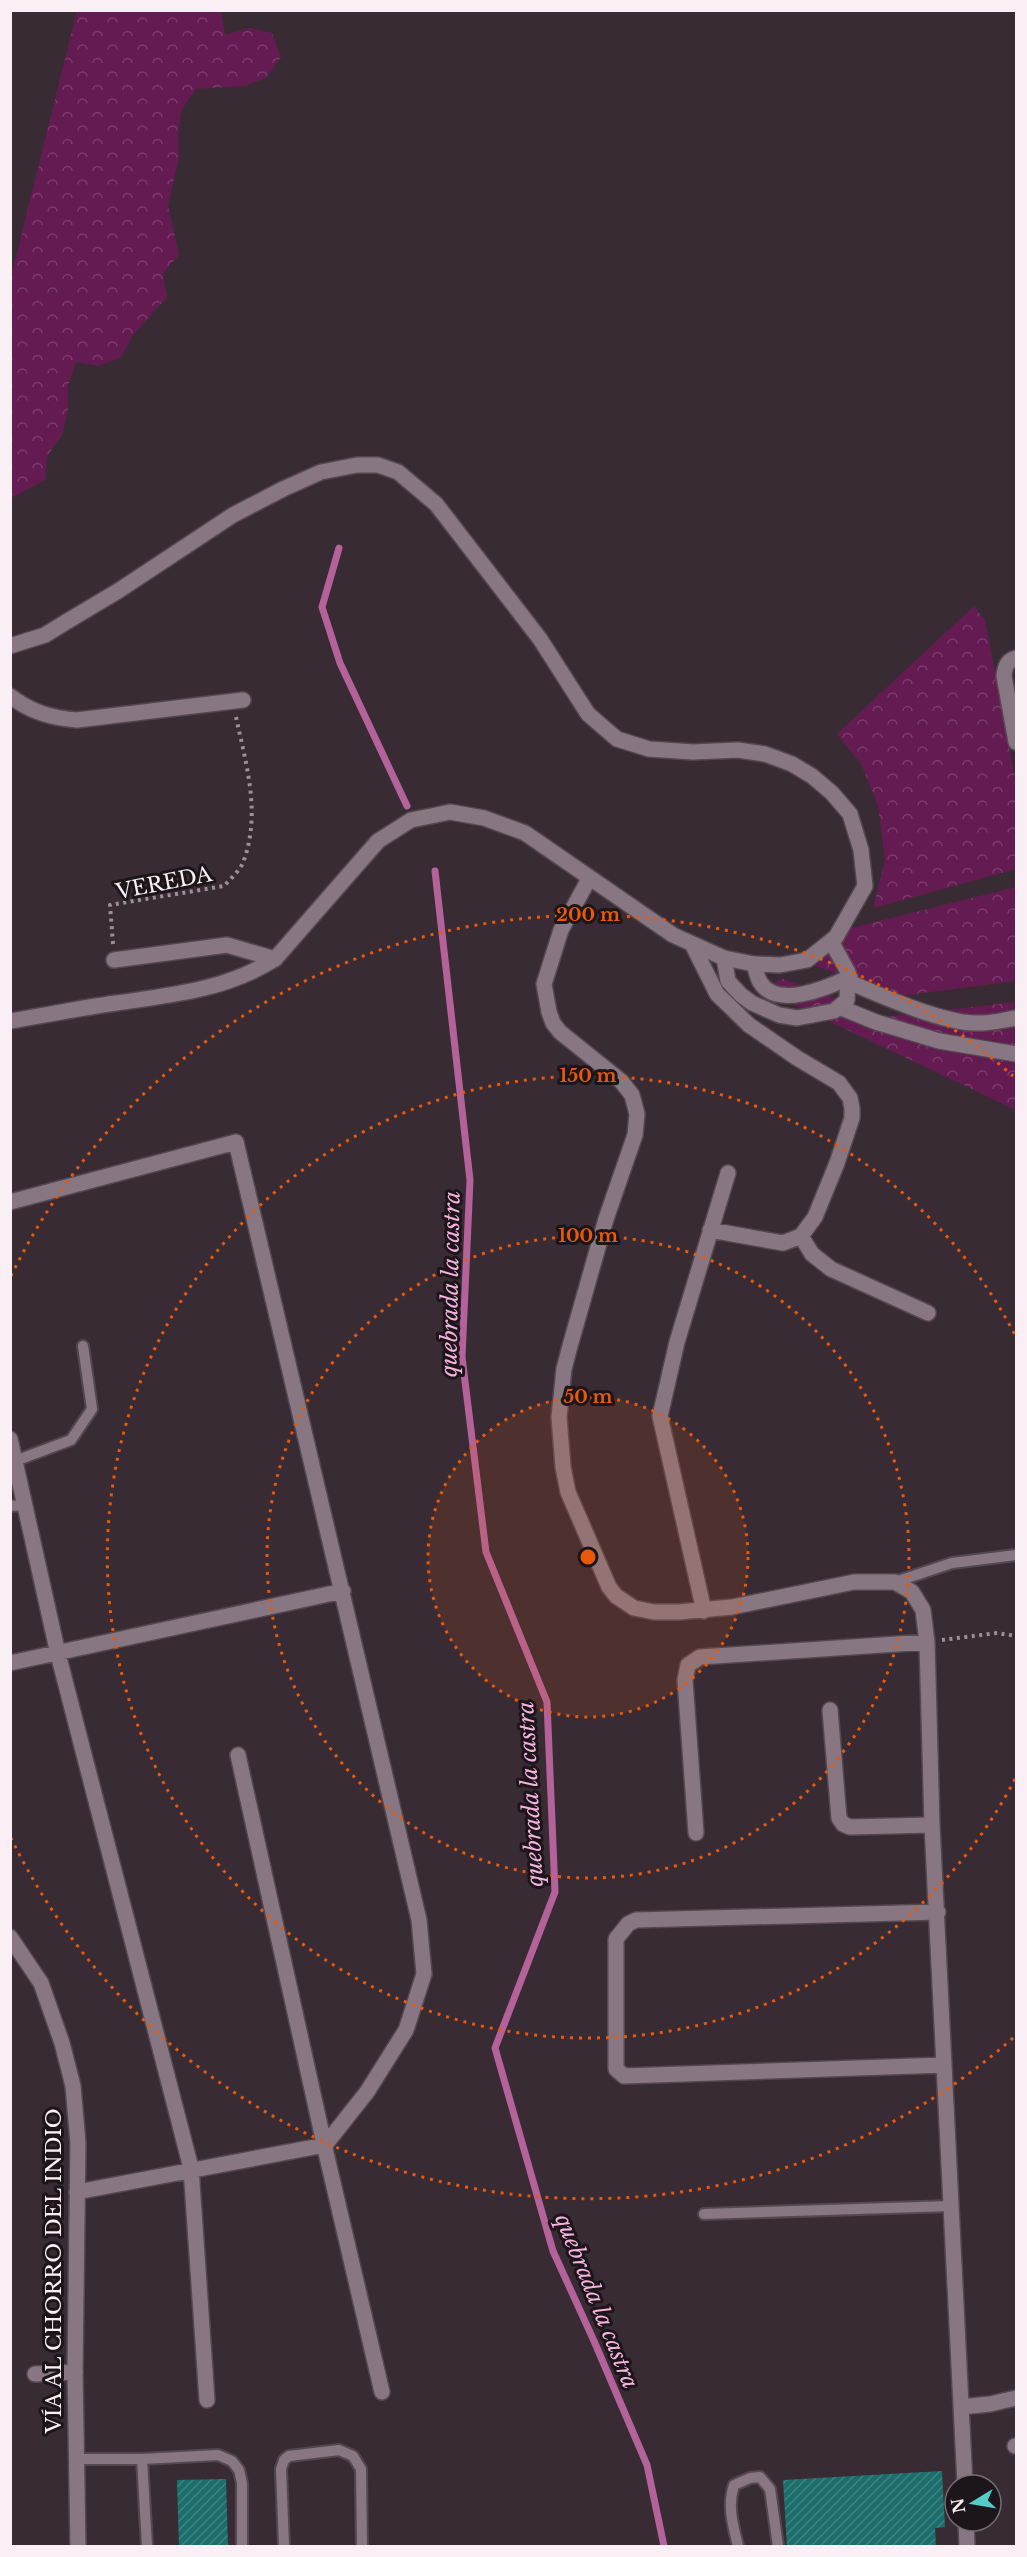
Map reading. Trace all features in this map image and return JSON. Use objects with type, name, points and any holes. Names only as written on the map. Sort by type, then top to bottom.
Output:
[{"type":"street","points":[[10,646],[45,634],[66,622],[118,591],[233,515],[283,489],[321,472],[357,465],[378,465],[398,472],[436,504],[540,639],[588,714],[617,739],[649,749],[693,752],[738,750],[765,754],[792,764],[812,776],[832,793],[850,814],[861,850],[865,886],[836,937],[807,960],[780,965],[754,964],[724,958],[665,930],[525,833],[484,818],[450,812],[411,820],[378,841],[275,959],[256,971],[197,991],[10,1021]]},
{"type":"street","points":[[1017,658],[1005,666],[1004,676],[1017,742]]},
{"type":"street","points":[[10,696],[23,706],[50,718],[77,720],[238,700]]},
{"type":"street","points":[[589,879],[558,941],[544,984],[547,1003],[553,1023],[561,1032],[627,1088],[635,1104],[638,1124],[606,1219],[564,1369],[559,1417],[563,1467],[568,1492],[603,1577],[616,1596],[625,1604],[644,1611],[704,1611],[854,1582],[895,1582],[905,1586],[919,1601],[923,1610],[927,1642],[932,1825],[965,2473]]},
{"type":"street","points":[[724,958],[728,981],[741,995],[752,1003],[779,1015],[797,1018],[834,1011],[847,1000],[849,980],[831,941]]},
{"type":"street","points":[[692,944],[717,994],[749,1025],[796,1058],[839,1083],[850,1098],[852,1118],[815,1217],[801,1236],[783,1243],[710,1230]]},
{"type":"street","points":[[114,960],[227,945],[275,959]]},
{"type":"street","points":[[754,964],[761,984],[774,993],[789,996],[849,980],[884,997],[961,1023],[978,1024],[1017,1018]]},
{"type":"street","points":[[839,1007],[876,1022],[939,1041],[1017,1054]]},
{"type":"street","points":[[10,1202],[236,1142],[419,1920],[424,1974],[406,2030],[367,2092],[325,2145],[191,2168],[77,2192]]},
{"type":"street","points":[[704,1611],[660,1416],[677,1342],[728,1173]]},
{"type":"street","points":[[801,1236],[812,1254],[831,1269],[928,1313]]},
{"type":"street","points":[[10,1439],[15,1461],[18,1506],[191,2168],[207,2400]]},
{"type":"street","points":[[10,1663],[343,1591]]},
{"type":"street","points":[[696,1833],[685,1680],[688,1665],[700,1657],[901,1646],[927,1642]]},
{"type":"street","points":[[830,1710],[839,1818],[843,1824],[849,1827],[932,1825]]},
{"type":"street","points":[[237,1755],[382,2392]]},
{"type":"street","points":[[938,1912],[636,1920],[628,1924],[616,1939],[616,2069],[624,2076],[944,2065]]},
{"type":"street","name":"VÍA AL CHORRO DEL INDIO","points":[[10,1937],[41,1983],[62,2043],[73,2086],[78,2144],[75,2372],[78,2547]]},
{"type":"street","points":[[35,2373],[75,2372]]},
{"type":"street","points":[[962,2407],[1017,2398]]},
{"type":"lane","points":[[15,1461],[71,1440],[92,1409],[83,1346]]},
{"type":"lane","points":[[895,1582],[952,1563],[1017,1555]]},
{"type":"lane","points":[[704,2214],[951,2206]]},
{"type":"lane","points":[[284,2547],[281,2469],[284,2460],[289,2456],[339,2450],[353,2456],[361,2469],[362,2547]]},
{"type":"lane","points":[[76,2459],[142,2459],[218,2455],[232,2461],[239,2470],[242,2483],[242,2547]]},
{"type":"lane","points":[[142,2459],[147,2547]]},
{"type":"lane","points":[[738,2547],[730,2511],[732,2491],[734,2485],[750,2478],[760,2478],[770,2488],[778,2547]]},
{"type":"path","name":"VEREDA","points":[[114,960],[110,905],[224,886],[244,862],[252,812],[252,789],[238,700]]},
{"type":"path","points":[[927,1642],[997,1633],[1017,1636]]},
{"type":"green space","points":[[77,11],[221,11],[225,35],[249,28],[272,33],[281,57],[266,78],[244,86],[196,89],[182,109],[178,133],[179,157],[168,206],[179,255],[163,273],[167,297],[133,335],[121,357],[99,366],[76,362],[68,385],[68,409],[62,435],[47,456],[45,480],[11,498],[11,277]]},
{"type":"green space","points":[[974,606],[985,620],[1016,782],[1016,869],[873,908],[885,861],[878,805],[861,764],[837,734]]},
{"type":"green space","points":[[1016,887],[1016,981],[891,997],[810,963],[847,929]]},
{"type":"green space","points":[[783,979],[885,1017],[1016,1002],[1016,1110],[759,988]]},
{"type":"building","points":[[942,2471],[943,2527],[935,2528],[936,2547],[787,2547],[783,2480]]},
{"type":"building","points":[[226,2479],[228,2547],[179,2547],[177,2480]]},
{"type":"waterway","name":"quebrada la castra","points":[[339,548],[322,607],[340,663],[407,806]]},
{"type":"waterway","name":"quebrada la castra","points":[[435,871],[470,1180],[462,1357],[486,1552],[547,1702],[555,1892],[495,2048],[553,2251],[647,2465],[664,2546]]}]
